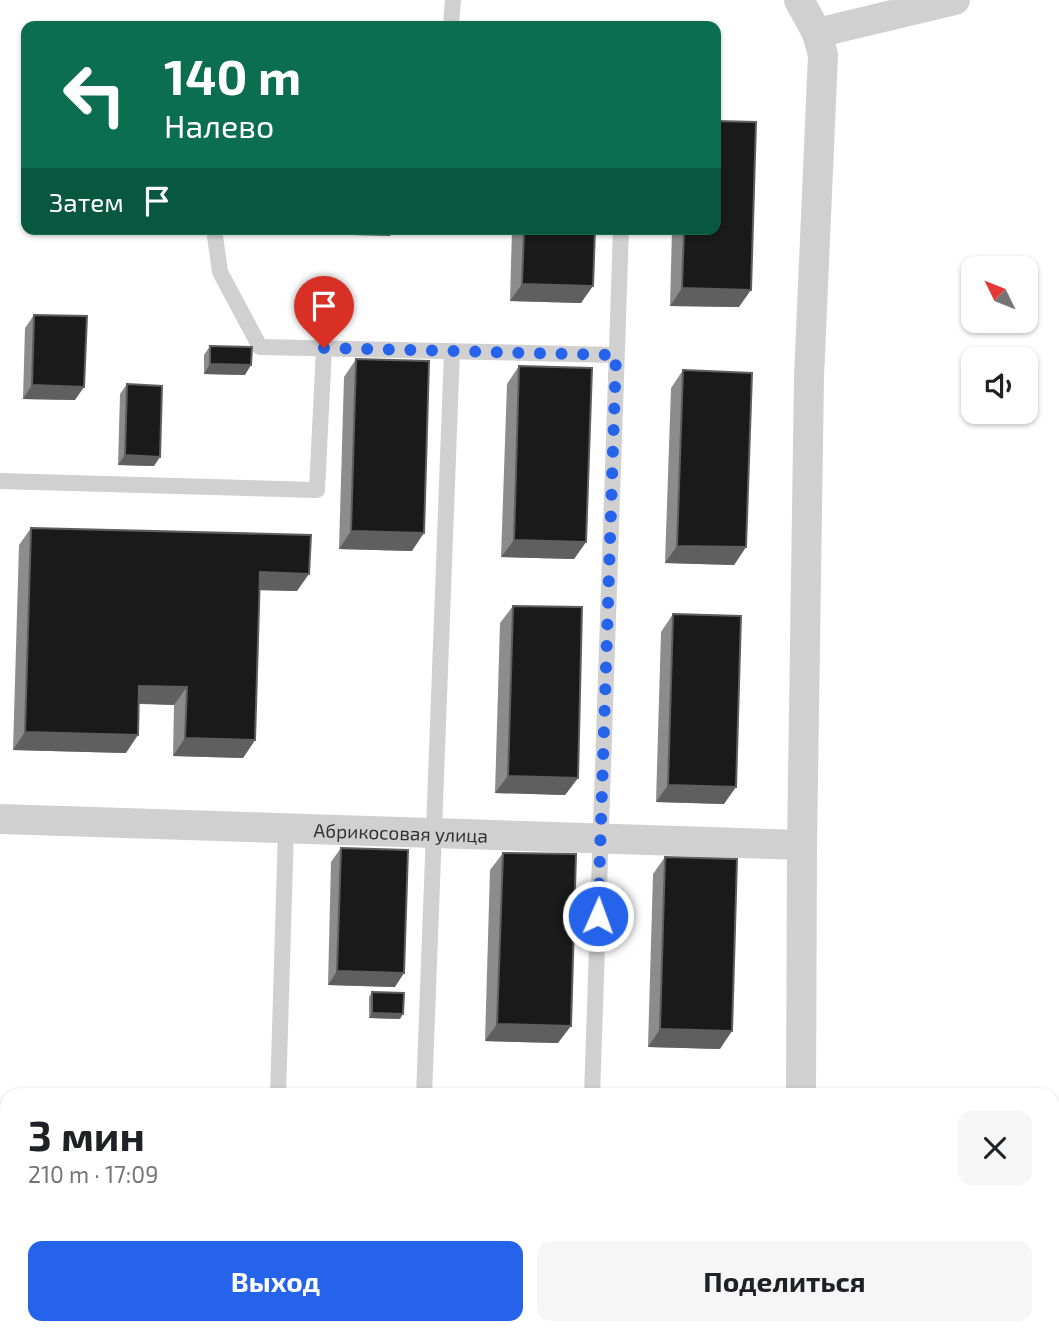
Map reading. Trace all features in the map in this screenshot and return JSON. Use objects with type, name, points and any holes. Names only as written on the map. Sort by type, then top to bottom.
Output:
[{"type":"street","points":[[799,0],[817,33],[823,55],[809,377],[801,1088]]},
{"type":"street","points":[[817,33],[955,0]]},
{"type":"street","name":"Абрикосовая улица","points":[[0,819],[802,845]]},
{"type":"lane","points":[[451,21],[453,0]]},
{"type":"lane","points":[[215,235],[220,272],[260,347],[616,355]]},
{"type":"lane","points":[[592,1088],[621,235]]},
{"type":"lane","points":[[0,481],[317,490],[324,348]]},
{"type":"lane","points":[[424,1088],[452,351]]},
{"type":"lane","points":[[278,1088],[286,828]]},
{"type":"building","points":[[721,121],[756,122],[751,290],[682,288],[684,235],[721,235]]},
{"type":"building","points":[[524,235],[595,235],[593,286],[522,284]]},
{"type":"building","points":[[34,315],[87,316],[84,387],[32,385]]},
{"type":"building","points":[[210,346],[252,347],[251,365],[210,364]]},
{"type":"building","points":[[356,359],[429,361],[424,533],[351,531]]},
{"type":"building","points":[[519,366],[592,368],[586,542],[514,540]]},
{"type":"building","points":[[683,370],[752,373],[746,547],[677,546]]},
{"type":"building","points":[[127,384],[162,386],[160,457],[125,455]]},
{"type":"building","points":[[31,528],[311,535],[309,574],[260,572],[255,740],[185,738],[187,687],[139,686],[138,735],[25,732]]},
{"type":"building","points":[[513,606],[582,607],[578,778],[508,776]]},
{"type":"building","points":[[673,614],[741,616],[736,787],[668,785]]},
{"type":"building","points":[[341,848],[408,850],[404,973],[337,971]]},
{"type":"building","points":[[503,853],[576,854],[571,1026],[497,1024]]},
{"type":"building","points":[[665,857],[737,859],[732,1031],[660,1029]]},
{"type":"building","points":[[372,992],[404,993],[403,1014],[372,1013]]},
{"type":"route","points":[[324,348],[616,355],[598,916]]}]
